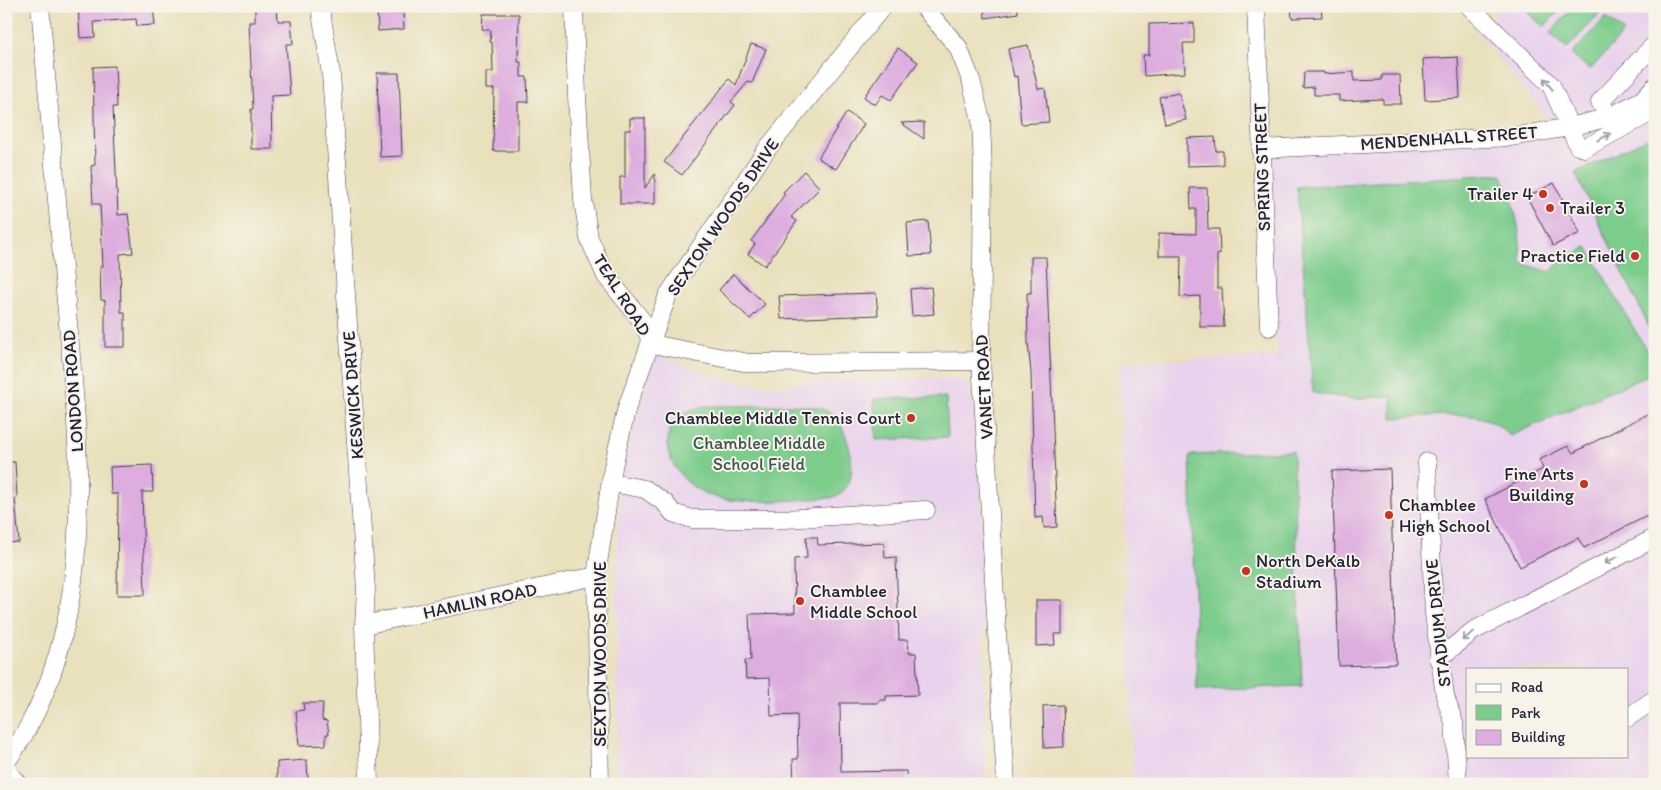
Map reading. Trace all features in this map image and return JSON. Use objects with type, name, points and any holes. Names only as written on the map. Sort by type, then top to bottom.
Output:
[{"type":"street","name":"LONDON ROAD","points":[[6,762],[41,704],[60,645],[73,590],[78,501],[77,422],[40,6]]},
{"type":"street","name":"KESWICK DRIVE","points":[[320,6],[331,74],[366,589],[364,625],[369,784]]},
{"type":"street","name":"TEAL ROAD","points":[[574,6],[581,162],[589,238],[606,276],[643,322],[652,344],[749,363],[981,361]]},
{"type":"street","name":"SEXTON WOODS DRIVE","points":[[600,784],[596,576],[611,483],[627,407],[652,344],[668,295],[767,149],[882,6]]},
{"type":"street","name":"VANET ROAD","points":[[923,6],[958,47],[971,80],[981,120],[983,172],[981,361],[1006,784]]},
{"type":"street","name":"SPRING STREET","points":[[1256,6],[1269,327]]},
{"type":"street","points":[[1469,6],[1551,85],[1578,146],[1585,148],[1650,112],[1654,87]]},
{"type":"street","points":[[1610,118],[1600,102],[1654,46]]},
{"type":"street","name":"MENDENHALL STREET","points":[[1261,149],[1511,137],[1610,118],[1642,100],[1654,87]]},
{"type":"street","name":"STADIUM DRIVE","points":[[1427,462],[1438,659],[1445,696],[1461,721],[1458,784]]},
{"type":"street","points":[[611,483],[645,489],[674,513],[692,519],[785,519],[926,510]]},
{"type":"street","points":[[1438,659],[1473,632],[1655,538]]},
{"type":"street","name":"HAMLIN ROAD","points":[[364,625],[596,576]]},
{"type":"street","points":[[1628,717],[1655,699]]},
{"type":"street","points":[[6,770],[19,784]]},
{"type":"shaded area","name":"Chamblee High School","points":[[1503,6],[1651,6],[1655,10],[1655,784],[1133,784],[1119,362],[1278,356],[1265,139],[1329,143],[1507,133],[1550,123],[1478,33]]},
{"type":"shaded area","name":"Chamblee Middle School","points":[[658,355],[714,377],[757,385],[780,386],[818,381],[956,378],[969,383],[969,397],[978,424],[986,784],[617,784],[617,540],[623,463],[653,360]]},
{"type":"green space","points":[[1532,6],[1563,6],[1544,27],[1527,12]]},
{"type":"green space","points":[[1574,6],[1596,6],[1602,11],[1567,49],[1550,33]]},
{"type":"green space","points":[[1606,17],[1624,32],[1590,70],[1572,54]]},
{"type":"green space","name":"Practice Field","points":[[1655,135],[1655,339],[1575,173]]},
{"type":"green space","points":[[1501,174],[1516,217],[1520,238],[1521,263],[1550,272],[1564,258],[1587,247],[1655,365],[1655,372],[1510,436],[1489,420],[1465,415],[1392,418],[1392,396],[1354,399],[1313,393],[1297,187]]},
{"type":"green space","name":"Chamblee Middle Tennis Court","points":[[946,397],[948,437],[876,440],[874,399]]},
{"type":"green space","name":"Chamblee Middle School Field","points":[[792,405],[819,408],[829,412],[843,430],[852,463],[849,483],[837,496],[831,498],[769,501],[722,499],[694,487],[681,476],[673,463],[668,449],[668,435],[674,422],[686,412],[705,406]]},
{"type":"green space","name":"North DeKalb Stadium","points":[[1293,451],[1302,686],[1197,690],[1190,455]]},
{"type":"building","points":[[78,6],[153,6],[155,25],[137,26],[136,19],[94,22],[95,37],[80,38]]},
{"type":"building","points":[[277,6],[278,21],[291,21],[293,44],[286,44],[290,95],[271,96],[272,149],[251,149],[251,109],[253,109],[249,22],[255,22],[255,7]]},
{"type":"building","points":[[390,6],[391,13],[403,12],[404,29],[378,31],[377,7]]},
{"type":"building","points":[[984,6],[1017,6],[1018,13],[985,18]]},
{"type":"building","points":[[1291,6],[1321,6],[1322,17],[1292,18]]},
{"type":"building","points":[[483,14],[519,14],[518,62],[521,62],[521,77],[527,77],[528,102],[518,102],[518,151],[493,151],[494,89],[486,89],[486,72],[493,72],[492,42],[490,42],[491,30],[482,29]]},
{"type":"building","points":[[1194,23],[1194,43],[1183,43],[1185,73],[1144,76],[1143,55],[1149,55],[1149,24]]},
{"type":"building","points":[[751,44],[766,49],[752,83],[748,82],[731,102],[735,105],[682,175],[664,162],[729,79],[736,85]]},
{"type":"building","points":[[1028,45],[1038,89],[1045,88],[1049,122],[1021,124],[1017,76],[1014,77],[1008,49]]},
{"type":"building","points":[[898,48],[918,62],[891,100],[882,95],[875,105],[864,97]]},
{"type":"building","points":[[1458,57],[1460,98],[1425,100],[1423,59]]},
{"type":"building","points":[[115,66],[117,107],[113,107],[118,215],[128,214],[133,253],[120,254],[121,312],[125,312],[125,347],[105,347],[105,300],[101,300],[100,266],[103,266],[100,204],[93,204],[91,166],[95,165],[93,67]]},
{"type":"building","points":[[1304,72],[1324,72],[1324,74],[1354,72],[1354,81],[1382,80],[1382,75],[1400,75],[1401,104],[1383,104],[1383,99],[1339,101],[1339,95],[1314,95],[1314,87],[1303,88]]},
{"type":"building","points":[[377,73],[399,73],[402,156],[380,157]]},
{"type":"building","points":[[1179,93],[1186,120],[1165,124],[1159,97]]},
{"type":"building","points":[[847,112],[864,124],[836,169],[818,158]]},
{"type":"building","points":[[630,118],[645,118],[645,188],[655,174],[655,204],[620,204],[620,177],[625,177],[625,130],[630,130]]},
{"type":"building","points":[[924,122],[924,139],[901,123]]},
{"type":"building","points":[[1215,137],[1216,151],[1223,151],[1223,165],[1187,166],[1187,138]]},
{"type":"building","points":[[804,171],[820,188],[791,217],[797,221],[765,266],[748,254],[755,244],[751,241],[785,194],[783,192]]},
{"type":"building","points":[[1554,183],[1580,233],[1553,246],[1527,197]]},
{"type":"building","points":[[1190,188],[1207,188],[1208,229],[1219,229],[1220,254],[1217,255],[1217,288],[1222,288],[1224,327],[1200,327],[1200,296],[1180,297],[1181,256],[1159,256],[1159,233],[1196,234],[1196,209],[1191,209]]},
{"type":"building","points":[[928,221],[931,255],[909,256],[907,223]]},
{"type":"building","points":[[1031,257],[1046,257],[1057,527],[1044,528],[1043,517],[1035,518],[1027,293],[1031,293]]},
{"type":"building","points":[[733,274],[765,304],[750,319],[719,290]]},
{"type":"building","points":[[931,287],[934,314],[912,316],[910,289]]},
{"type":"building","points":[[876,293],[878,315],[781,319],[779,296]]},
{"type":"building","name":"Fine Arts Building","points":[[1655,410],[1655,512],[1584,548],[1578,538],[1520,567],[1485,499],[1543,469],[1539,460],[1568,446],[1573,453]]},
{"type":"building","points":[[6,462],[15,462],[17,497],[15,498],[19,542],[6,543]]},
{"type":"building","points":[[152,465],[153,492],[142,492],[145,595],[117,595],[118,494],[111,494],[110,467]]},
{"type":"building","points":[[1390,469],[1396,664],[1339,666],[1332,471]]},
{"type":"building","name":"Chamblee Middle School","points":[[806,537],[817,537],[818,545],[884,543],[885,558],[896,557],[899,640],[908,640],[909,653],[916,653],[918,695],[886,696],[886,700],[879,700],[878,703],[840,703],[841,772],[906,771],[907,784],[794,784],[793,759],[798,759],[797,715],[771,716],[770,678],[746,679],[745,660],[751,660],[749,614],[795,613],[794,559],[807,558]]},
{"type":"building","points":[[1036,600],[1062,600],[1062,634],[1054,634],[1055,645],[1036,646]]},
{"type":"building","points":[[303,703],[323,703],[322,720],[327,721],[329,734],[326,734],[326,745],[299,746],[296,711],[304,710]]},
{"type":"building","points":[[1063,705],[1064,747],[1044,748],[1043,706]]},
{"type":"building","points":[[307,760],[308,784],[277,784],[277,762]]},
{"type":"place","name":"Trailer 4","points":[[1543,194]]},
{"type":"place","name":"Trailer 3","points":[[1550,208]]},
{"type":"place","name":"Practice Field","points":[[1635,256]]},
{"type":"place","name":"Chamblee Middle Tennis Court","points":[[911,418]]},
{"type":"place","name":"Fine Arts Building","points":[[1584,484]]},
{"type":"place","name":"Chamblee High School","points":[[1389,515]]},
{"type":"place","name":"North DeKalb Stadium","points":[[1246,571]]},
{"type":"place","name":"Chamblee Middle School","points":[[800,601]]}]
